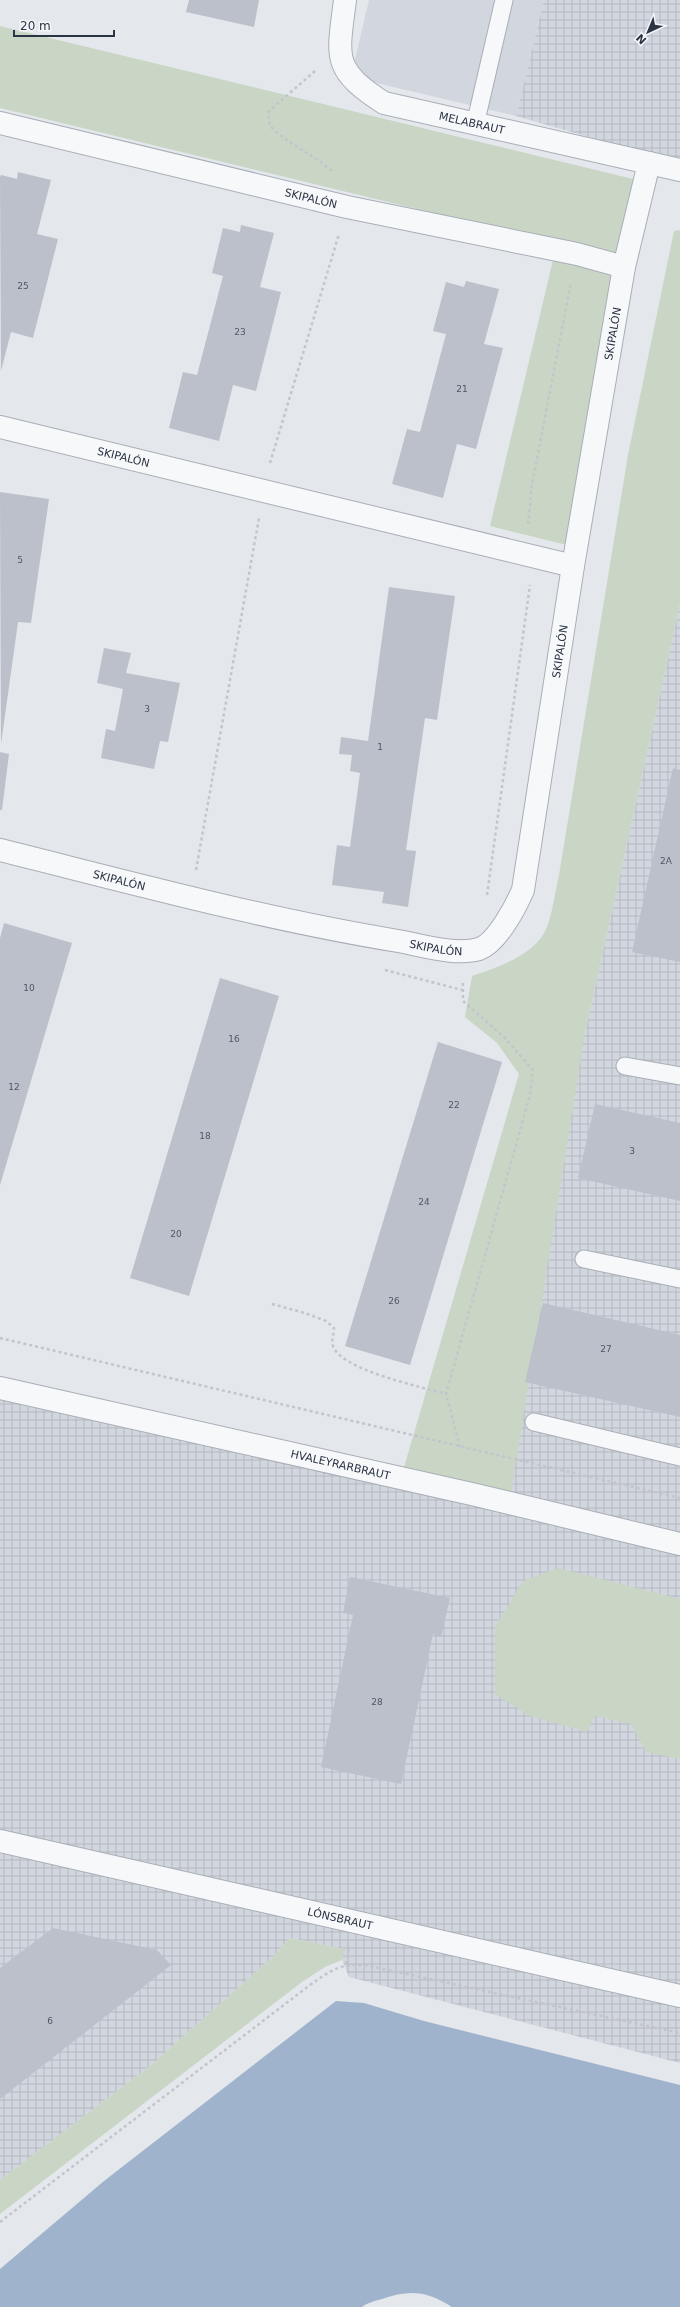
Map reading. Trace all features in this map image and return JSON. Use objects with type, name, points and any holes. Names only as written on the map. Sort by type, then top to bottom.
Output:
[{"type":"street","name":"MELABRAUT","points":[[345,0],[339,47],[344,68],[361,88],[384,103],[475,125],[680,170]]},
{"type":"street","name":"SKIPALÓN","points":[[0,123],[347,207],[577,254],[624,267]]},
{"type":"street","name":"SKIPALÓN","points":[[0,850],[192,897],[377,938],[464,952],[480,948],[500,930],[513,913],[523,890],[573,566],[624,267],[649,163]]},
{"type":"street","name":"SKIPALÓN","points":[[0,427],[573,566]]},
{"type":"street","name":"HVALEYRARBRAUT","points":[[0,1388],[460,1491],[680,1544]]},
{"type":"street","name":"LÓNSBRAUT","points":[[0,1842],[680,1996]]},
{"type":"lane","points":[[475,125],[504,0]]},
{"type":"lane","points":[[625,1066],[680,1076]]},
{"type":"lane","points":[[584,1259],[680,1279]]},
{"type":"lane","points":[[534,1422],[680,1457]]},
{"type":"path","points":[[192,897],[263,491],[285,412]]},
{"type":"path","points":[[272,1304],[326,1322],[334,1328],[333,1346],[336,1353],[351,1364],[446,1394],[460,1447]]},
{"type":"path","points":[[0,1338],[680,1498]]},
{"type":"path","points":[[0,2222],[310,1985],[330,1971],[346,1964],[365,1965],[680,2033]]},
{"type":"shaded area","points":[[369,0],[544,0],[516,116],[351,77]]},
{"type":"shaded area","points":[[544,0],[680,0],[680,159],[613,144],[516,116]]},
{"type":"shaded area","points":[[680,604],[680,2063],[349,1977],[342,1960],[344,1949],[290,1938],[274,1956],[150,2066],[0,2180],[0,1379],[400,1481],[585,1033]]},
{"type":"green space","points":[[0,26],[654,184],[567,545],[490,526],[557,243],[0,108]]},
{"type":"green space","points":[[680,230],[680,604],[585,1033],[508,1512],[400,1481],[519,1074],[497,1043],[465,1017],[472,976],[493,969],[515,959],[535,945],[542,937],[549,921],[559,875],[628,455],[674,231]]},
{"type":"green space","points":[[558,1568],[680,1599],[680,1759],[646,1752],[631,1724],[595,1716],[587,1732],[530,1716],[495,1694],[495,1627],[523,1581]]},
{"type":"green space","points":[[290,1938],[345,1949],[342,1960],[325,1967],[302,1982],[0,2214],[0,2180],[150,2066],[274,1956]]},
{"type":"water","points":[[336,2001],[364,2003],[424,2021],[680,2085],[680,2307],[452,2307],[426,2295],[410,2293],[371,2302],[362,2307],[0,2307],[0,2269],[104,2181]]},
{"type":"building","points":[[189,0],[259,0],[254,27],[186,12]]},
{"type":"building","points":[[18,172],[51,180],[37,234],[58,239],[33,338],[11,332],[1,371],[0,177],[1,175],[17,179]]},
{"type":"building","points":[[241,225],[274,233],[260,287],[281,292],[256,391],[233,385],[219,441],[169,428],[183,372],[197,375],[223,276],[212,273],[223,228],[240,232]]},
{"type":"building","points":[[466,281],[499,289],[484,344],[503,348],[476,449],[457,444],[443,498],[392,484],[407,429],[420,432],[446,334],[433,331],[446,282],[464,287]]},
{"type":"building","points":[[0,492],[49,499],[31,623],[18,622],[1,744]]},
{"type":"building","points":[[389,587],[455,596],[437,720],[425,718],[406,850],[416,851],[408,907],[382,903],[384,892],[332,885],[337,845],[350,847],[360,773],[350,771],[352,755],[339,754],[341,737],[368,741]]},
{"type":"building","points":[[104,648],[131,653],[126,673],[180,683],[168,742],[160,741],[154,769],[101,758],[106,729],[115,731],[123,689],[97,683]]},
{"type":"building","points":[[0,752],[9,754],[2,810],[0,810]]},
{"type":"building","points":[[673,768],[680,770],[680,962],[632,952]]},
{"type":"building","points":[[4,923],[72,943],[0,1185],[0,938]]},
{"type":"building","points":[[220,978],[279,996],[189,1296],[130,1278]]},
{"type":"building","points":[[438,1042],[502,1062],[410,1365],[345,1346]]},
{"type":"building","points":[[595,1104],[680,1123],[680,1201],[578,1178]]},
{"type":"building","points":[[543,1303],[680,1335],[680,1417],[525,1382]]},
{"type":"building","points":[[350,1577],[450,1598],[441,1637],[433,1634],[401,1784],[321,1767],[353,1615],[343,1613]]},
{"type":"building","points":[[53,1928],[157,1950],[171,1965],[0,2099],[0,1968]]}]
